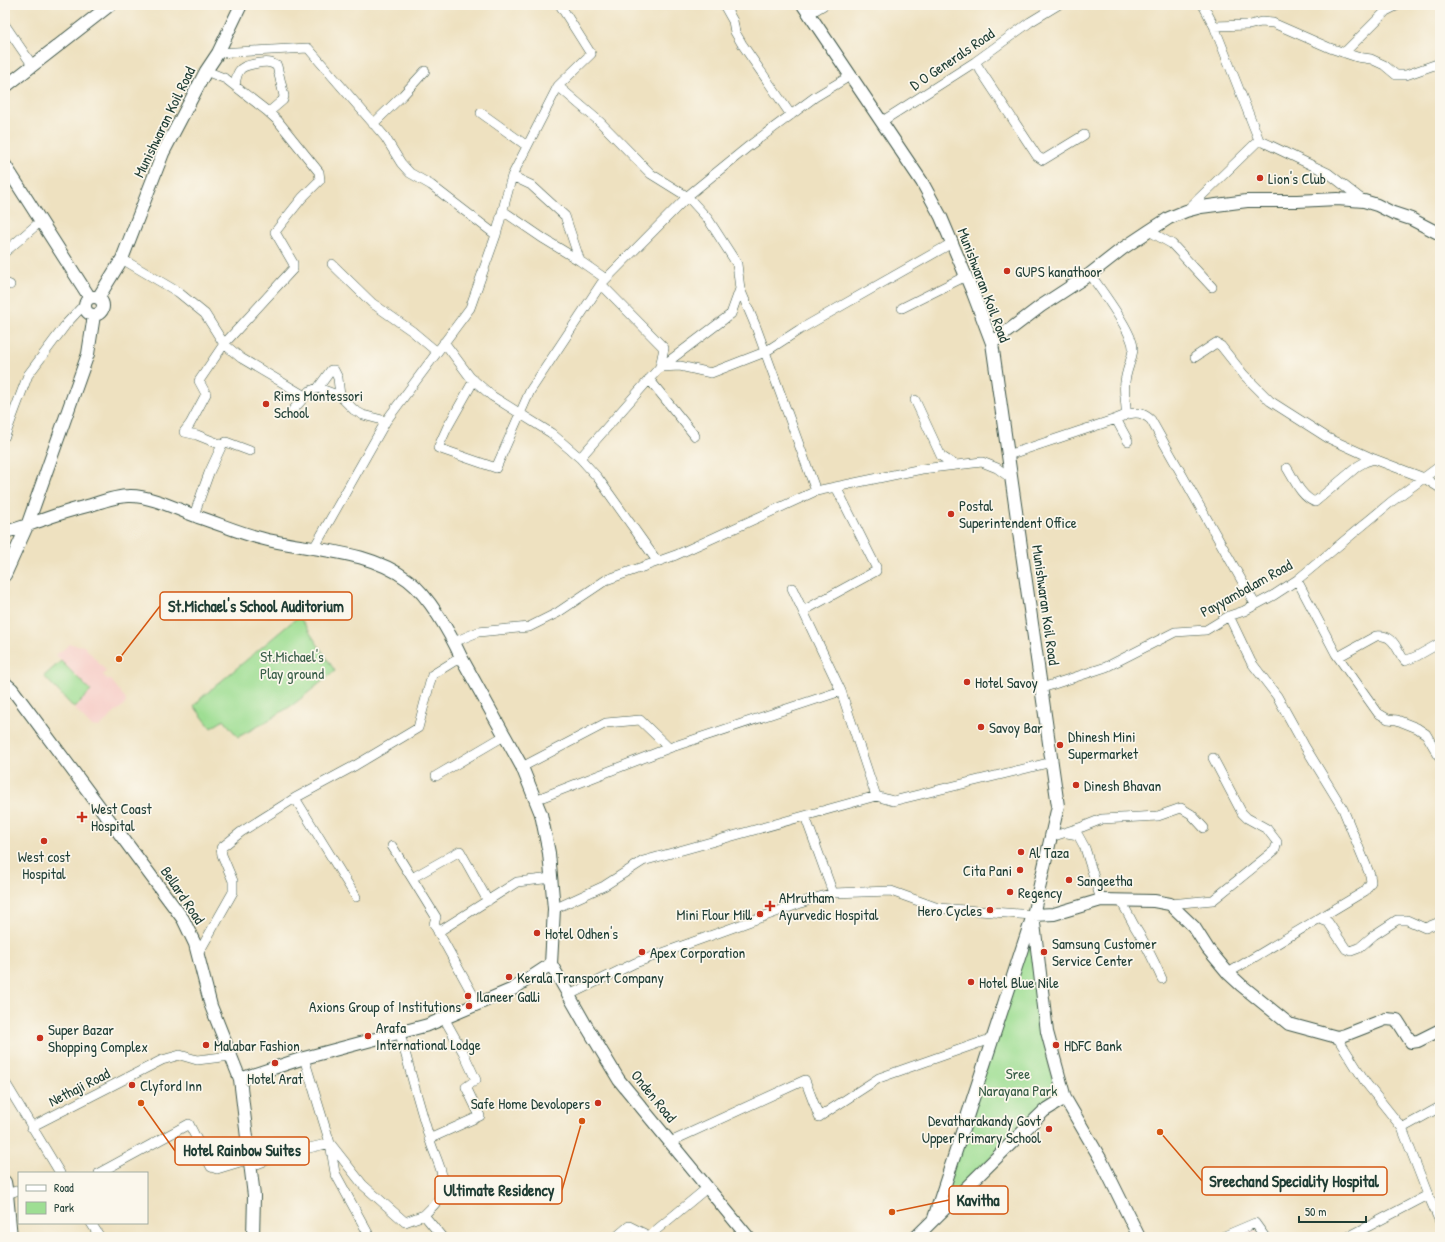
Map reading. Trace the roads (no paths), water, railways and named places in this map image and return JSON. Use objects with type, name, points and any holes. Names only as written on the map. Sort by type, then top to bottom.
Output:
[{"type":"main road","points":[[5,87],[110,5]]},
{"type":"main road","name":"Munishwaran Koil Road","points":[[5,575],[27,526],[88,354],[92,305],[122,258],[163,154],[206,71],[218,53],[241,5]]},
{"type":"main road","name":"Munishwaran Koil Road","points":[[806,10],[922,182],[942,217],[992,343],[1058,806],[1033,915],[934,1218]]},
{"type":"main road","points":[[5,165],[92,305]]},
{"type":"main road","points":[[992,343],[1041,306],[1090,274],[1122,249],[1149,231],[1169,218],[1186,210],[1201,206],[1246,201],[1337,199],[1364,201],[1411,219],[1440,234]]},
{"type":"main road","points":[[5,532],[101,502],[131,496],[139,496],[264,539],[314,548],[368,560],[381,565],[408,580],[435,612],[454,642],[522,767],[541,814],[549,853],[554,909],[551,964],[513,988],[428,1025],[304,1058],[240,1079]]},
{"type":"main road","name":"Bellard Road","points":[[5,683],[17,695],[183,920],[195,944],[211,1006],[240,1079],[254,1196],[253,1237]]},
{"type":"main road","points":[[1138,1237],[1101,1160],[1065,1098],[1046,1032],[1033,915],[1054,914],[1101,900],[1154,901],[1170,904],[1194,927],[1208,949],[1228,973],[1241,986],[1288,1024],[1337,1037],[1386,1019],[1397,1020],[1411,1042],[1418,1041],[1440,1030]]},
{"type":"main road","name":"Onden Road","points":[[551,964],[619,1080],[748,1237]]},
{"type":"main road","points":[[916,1237],[1044,1111],[1065,1098]]},
{"type":"main road","points":[[5,1182],[11,1237]]},
{"type":"street","points":[[314,548],[386,421],[470,308],[496,235],[512,176],[558,86],[591,54],[560,5]]},
{"type":"street","points":[[724,5],[732,21],[735,32],[742,44],[791,115]]},
{"type":"street","points":[[806,10],[824,5]]},
{"type":"street","name":"D O Generals Road","points":[[881,122],[975,62],[1030,22],[1058,5]]},
{"type":"street","points":[[1203,5],[1214,26],[1259,140],[1328,173],[1364,201]]},
{"type":"street","points":[[1344,53],[1386,11],[1398,5]]},
{"type":"street","points":[[1214,26],[1249,25],[1261,22],[1273,23],[1344,53],[1371,59],[1384,65],[1396,75],[1406,75],[1440,63]]},
{"type":"street","points":[[5,25],[33,66]]},
{"type":"street","points":[[218,53],[308,48],[373,124],[410,173],[431,185],[496,235]]},
{"type":"street","points":[[975,62],[1037,156],[1043,160],[1084,135]]},
{"type":"street","points":[[235,86],[238,74],[243,67],[262,63],[272,63],[277,66],[284,96],[283,100],[269,112]]},
{"type":"street","points":[[206,71],[226,79],[269,112],[319,172],[320,180],[302,198],[275,232],[294,263],[293,269],[224,344],[199,381],[206,394],[184,432],[197,435],[222,445]]},
{"type":"street","points":[[373,124],[425,71]]},
{"type":"street","points":[[474,380],[447,428],[438,448],[496,468],[530,392],[603,281],[688,197],[748,146],[815,97],[850,76]]},
{"type":"street","points":[[558,86],[600,122],[651,174],[688,197],[708,219],[737,264],[740,289],[765,352],[816,491]]},
{"type":"street","points":[[481,113],[527,146]]},
{"type":"street","points":[[1186,210],[1259,140]]},
{"type":"street","points":[[512,176],[531,185],[565,216],[580,261]]},
{"type":"street","points":[[502,211],[580,261],[603,281],[664,348],[660,367]]},
{"type":"street","points":[[5,252],[41,221]]},
{"type":"street","points":[[1149,231],[1172,244],[1212,287]]},
{"type":"street","points":[[660,367],[680,366],[712,373],[765,352],[799,330],[952,243]]},
{"type":"street","points":[[122,258],[178,292],[205,314],[224,344],[241,358],[305,396]]},
{"type":"street","points":[[332,264],[372,303],[412,331],[436,352]]},
{"type":"street","points":[[1090,274],[1128,332],[1133,348],[1124,382],[1124,400],[1127,408],[1126,415]]},
{"type":"street","points":[[902,308],[966,276]]},
{"type":"street","points":[[580,458],[660,367],[732,314],[740,289]]},
{"type":"street","points":[[5,436],[28,375],[66,322],[80,309],[92,305]]},
{"type":"street","points":[[444,342],[474,380],[492,396],[520,412],[551,433],[580,458],[598,478],[657,561]]},
{"type":"street","points":[[1195,357],[1216,343],[1221,346],[1244,376],[1270,401],[1328,438],[1424,478],[1440,488]]},
{"type":"street","points":[[292,411],[310,391],[318,388],[327,374],[334,370],[338,378],[340,396]]},
{"type":"street","points":[[650,379],[695,436]]},
{"type":"street","points":[[318,388],[340,396],[354,410],[363,415],[386,421]]},
{"type":"street","points":[[915,400],[941,456],[955,465]]},
{"type":"street","points":[[1008,455],[1126,415],[1140,413],[1145,414],[1151,420],[1256,604]]},
{"type":"street","points":[[1116,419],[1128,441]]},
{"type":"street","points":[[194,515],[209,473],[222,445],[226,442],[250,451]]},
{"type":"street","points":[[1287,468],[1300,490],[1309,500],[1315,502],[1358,466],[1374,458]]},
{"type":"street","points":[[454,642],[478,632],[529,627],[557,614],[606,580],[683,552],[816,491],[922,469],[982,462],[997,468],[1012,479]]},
{"type":"street","name":"Payyambalam Road","points":[[1042,688],[1106,667],[1174,632],[1206,630],[1229,616],[1244,611],[1297,580],[1391,502],[1440,466]]},
{"type":"street","points":[[803,611],[876,569],[836,487]]},
{"type":"street","points":[[1297,580],[1338,657],[1378,713],[1388,719],[1396,720],[1417,728],[1426,734],[1440,758]]},
{"type":"street","points":[[792,588],[841,691],[876,796]]},
{"type":"street","points":[[1228,973],[1365,892],[1370,882],[1370,874],[1343,809],[1304,745],[1277,696],[1251,662],[1229,616]]},
{"type":"street","points":[[1338,657],[1376,636],[1387,637],[1393,642],[1400,656],[1405,662],[1440,643]]},
{"type":"street","points":[[198,954],[233,892],[233,881],[222,855],[221,848],[241,832],[295,798],[356,765],[418,728],[432,675],[461,657]]},
{"type":"street","points":[[535,800],[669,748],[841,691]]},
{"type":"street","points":[[522,767],[606,722],[640,720],[669,748]]},
{"type":"street","points":[[436,776],[504,736]]},
{"type":"street","points":[[1170,904],[1213,900],[1275,850],[1277,842],[1267,829],[1247,818],[1242,813],[1213,758]]},
{"type":"street","points":[[554,909],[604,886],[643,861],[876,796],[893,801],[1052,762]]},
{"type":"street","points":[[295,798],[356,897]]},
{"type":"street","points":[[1051,837],[1066,833],[1102,819],[1158,816],[1182,808],[1191,814],[1204,828]]},
{"type":"street","points":[[805,816],[833,893]]},
{"type":"street","points":[[1066,833],[1078,835],[1085,848],[1101,900]]},
{"type":"street","points":[[392,846],[436,917],[434,924],[478,1004]]},
{"type":"street","points":[[412,878],[460,851],[488,901]]},
{"type":"street","points":[[438,932],[517,882],[552,878]]},
{"type":"street","points":[[568,995],[635,964],[812,899],[833,893],[891,891],[938,908],[1033,915]]},
{"type":"street","points":[[1120,900],[1144,941],[1162,980]]},
{"type":"street","points":[[1320,919],[1328,922],[1346,949],[1351,951],[1359,948],[1374,935],[1398,920],[1407,920],[1425,928],[1440,922]]},
{"type":"street","points":[[429,1139],[480,1116],[466,1087],[476,1080],[463,1052],[444,1018]]},
{"type":"street","points":[[330,1143],[363,1185],[406,1222],[424,1215],[437,1201],[443,1188],[439,1166],[429,1139],[400,1033]]},
{"type":"street","points":[[1337,1037],[1366,1083],[1402,1128],[1440,1222]]},
{"type":"street","points":[[670,1142],[805,1080],[819,1117],[879,1078],[993,1038]]},
{"type":"street","name":"Nethaji Road","points":[[31,1127],[162,1060],[180,1055],[197,1060],[231,1056]]},
{"type":"street","points":[[304,1058],[330,1143],[335,1173],[370,1237]]},
{"type":"street","points":[[5,1082],[56,1172]]},
{"type":"street","points":[[1402,1128],[1440,1107]]},
{"type":"street","points":[[101,1172],[189,1124],[211,1167],[217,1169],[250,1159],[257,1164],[280,1155],[330,1143]]},
{"type":"street","points":[[616,1237],[629,1226],[649,1236],[707,1188]]},
{"type":"street","points":[[6,1195],[18,1190]]},
{"type":"street","points":[[1348,1237],[1428,1195]]},
{"type":"street","points":[[424,1215],[442,1237]]},
{"type":"street","points":[[1222,1237],[1255,1223],[1265,1237]]},
{"type":"street","points":[[92,1224],[100,1237]]},
{"type":"place","name":"Lion's Club","points":[[1260,178]]},
{"type":"place","name":"GUPS kanathoor","points":[[1007,271]]},
{"type":"place","name":"Rims Montessori School","points":[[266,404]]},
{"type":"place","name":"Postal Superintendent Office","points":[[951,514]]},
{"type":"place","name":"St.Michael's School Auditorium","points":[[119,659]]},
{"type":"place","name":"Hotel Savoy","points":[[967,682]]},
{"type":"place","name":"Savoy Bar","points":[[981,727]]},
{"type":"place","name":"Dhinesh Mini Supermarket","points":[[1060,745]]},
{"type":"place","name":"Dinesh Bhavan","points":[[1076,785]]},
{"type":"place","name":"West Coast Hospital","points":[[82,817]]},
{"type":"place","name":"West cost Hospital","points":[[44,841]]},
{"type":"place","name":"Al Taza","points":[[1021,852]]},
{"type":"place","name":"Cita Pani","points":[[1020,870]]},
{"type":"place","name":"Sangeetha","points":[[1069,880]]},
{"type":"place","name":"Regency","points":[[1010,892]]},
{"type":"place","name":"AMrutham Ayurvedic Hospital","points":[[770,906]]},
{"type":"place","name":"Hero Cycles","points":[[990,910]]},
{"type":"place","name":"Mini Flour Mill","points":[[760,914]]},
{"type":"place","name":"Hotel Odhen's","points":[[537,933]]},
{"type":"place","name":"Apex Corporation","points":[[642,952]]},
{"type":"place","name":"Samsung Customer Service Center","points":[[1044,952]]},
{"type":"place","name":"Kerala Transport Company","points":[[509,977]]},
{"type":"place","name":"Hotel Blue Nile","points":[[971,982]]},
{"type":"place","name":"Ilaneer Galli","points":[[468,996]]},
{"type":"place","name":"Axions Group of Institutions","points":[[469,1006]]},
{"type":"place","name":"Arafa International Lodge","points":[[368,1036]]},
{"type":"place","name":"Super Bazar Shopping Complex","points":[[40,1038]]},
{"type":"place","name":"Malabar Fashion","points":[[206,1045]]},
{"type":"place","name":"HDFC Bank","points":[[1056,1045]]},
{"type":"place","name":"Hotel Arat","points":[[275,1063]]},
{"type":"place","name":"Clyford Inn","points":[[132,1085]]},
{"type":"place","name":"Hotel Rainbow Suites","points":[[141,1103]]},
{"type":"place","name":"Safe Home Devolopers","points":[[598,1103]]},
{"type":"place","name":"Ultimate Residency","points":[[582,1121]]},
{"type":"place","name":"Devatharakandy Govt Upper Primary School","points":[[1049,1129]]},
{"type":"place","name":"Sreechand Speciality Hospital","points":[[1160,1132]]},
{"type":"place","name":"Kavitha","points":[[892,1212]]},
{"type":"park label","name":"St.Michael's Play ground","points":[[292,664]]},
{"type":"park label","name":"Sree Narayana Park","points":[[1018,1082]]}]
